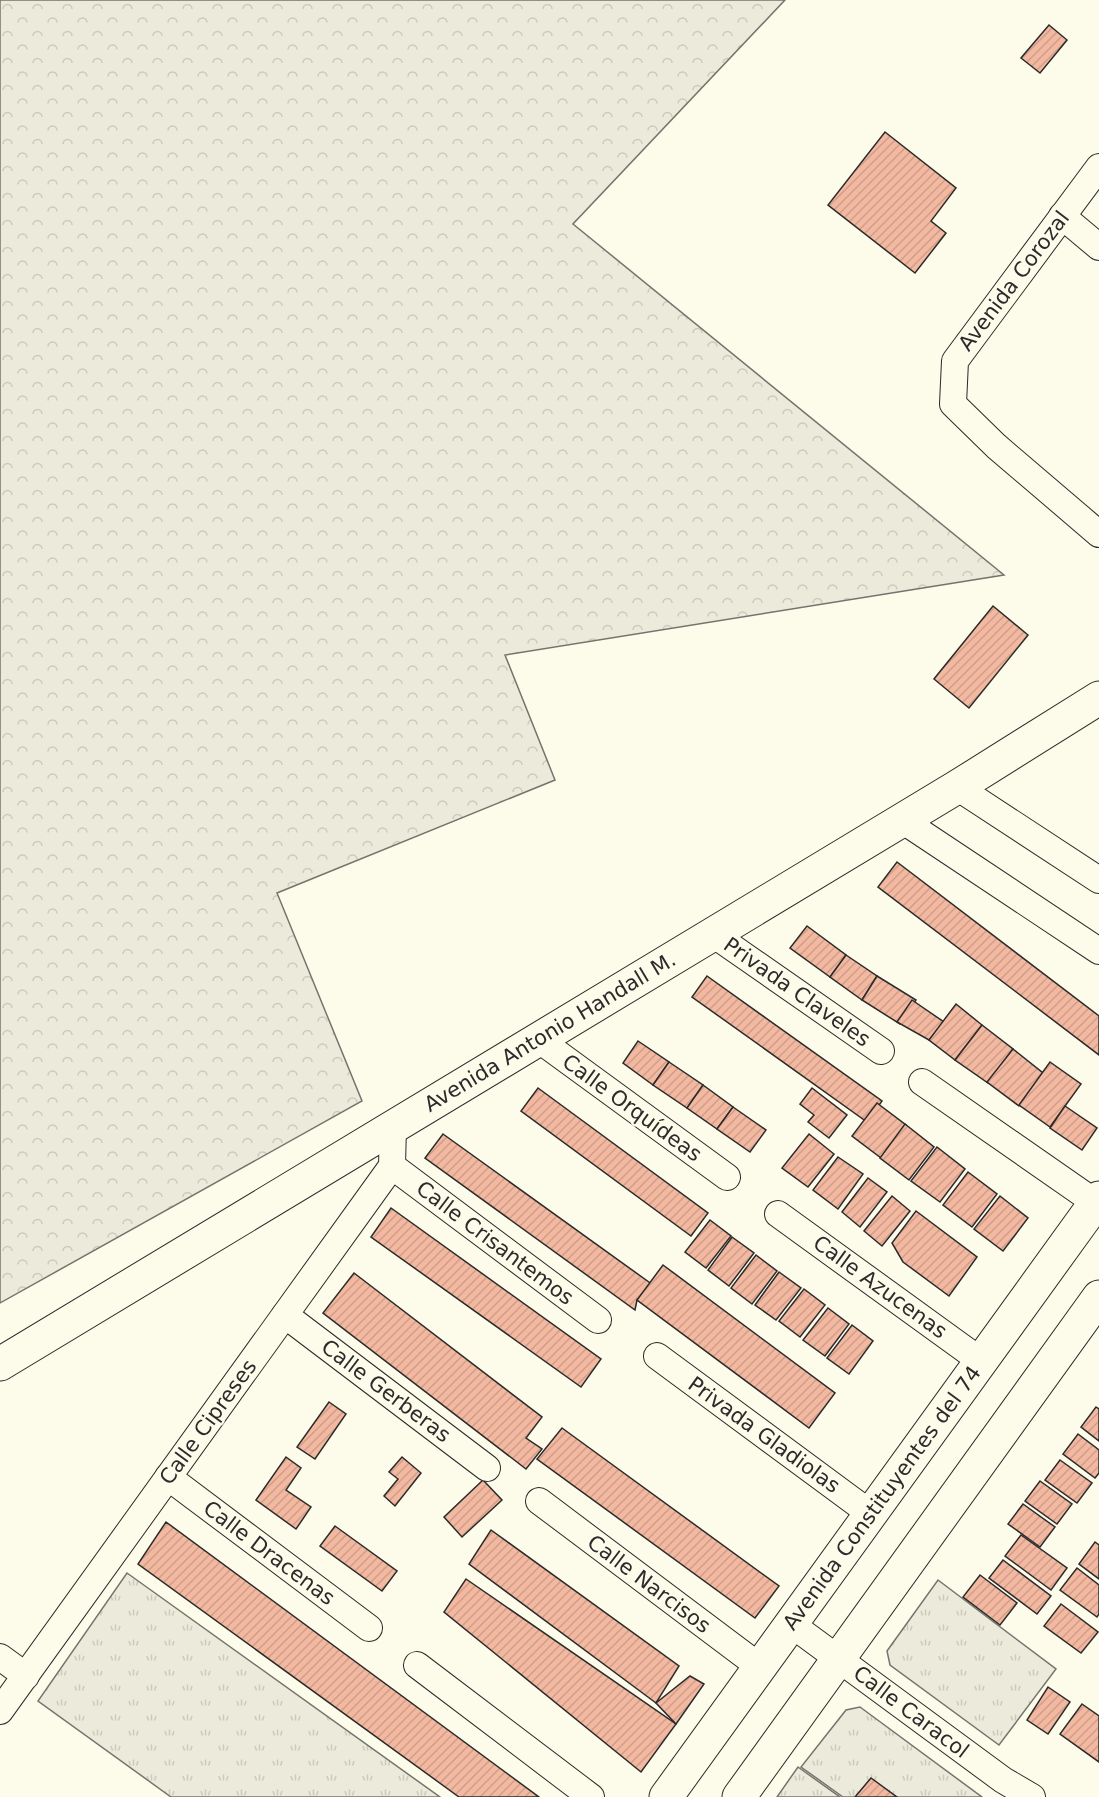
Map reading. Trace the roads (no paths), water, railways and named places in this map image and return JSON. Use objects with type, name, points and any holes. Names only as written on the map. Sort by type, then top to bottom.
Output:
[{"type":"main road","name":"Avenida Antonio Handall M.","points":[[0,1364],[957,787],[1099,698]]},
{"type":"main road","name":"Avenida Constituyentes del 74","points":[[666,1797],[1097,1201]]},
{"type":"main road","points":[[739,1797],[1099,1297]]},
{"type":"street","name":"Avenida Corozal","points":[[1099,167],[955,361],[953,404],[996,446],[1099,534]]},
{"type":"street","points":[[1062,216],[1099,246]]},
{"type":"street","points":[[957,787],[1099,880]]},
{"type":"street","points":[[902,820],[1099,951]]},
{"type":"street","name":"Privada Claveles","points":[[713,934],[881,1051]]},
{"type":"street","name":"Calle Orquídeas","points":[[538,1040],[727,1177]]},
{"type":"street","points":[[922,1082],[1097,1201]]},
{"type":"street","points":[[392,1166],[393,1126]]},
{"type":"street","name":"Calle Cipreses","points":[[0,1711],[392,1166]]},
{"type":"street","name":"Calle Crisantemos","points":[[392,1166],[598,1320]]},
{"type":"street","name":"Calle Azucenas","points":[[778,1214],[981,1361]]},
{"type":"street","name":"Calle Gerberas","points":[[285,1315],[487,1468]]},
{"type":"street","name":"Privada Gladiolas","points":[[657,1356],[871,1514]]},
{"type":"street","name":"Calle Dracenas","points":[[168,1477],[369,1629]]},
{"type":"street","name":"Calle Narcisos","points":[[539,1501],[760,1667]]},
{"type":"street","name":"Calle Caracol","points":[[791,1624],[1002,1780],[1032,1797]]},
{"type":"street","points":[[0,1657],[26,1676]]},
{"type":"street","points":[[417,1665],[591,1797]]}]
